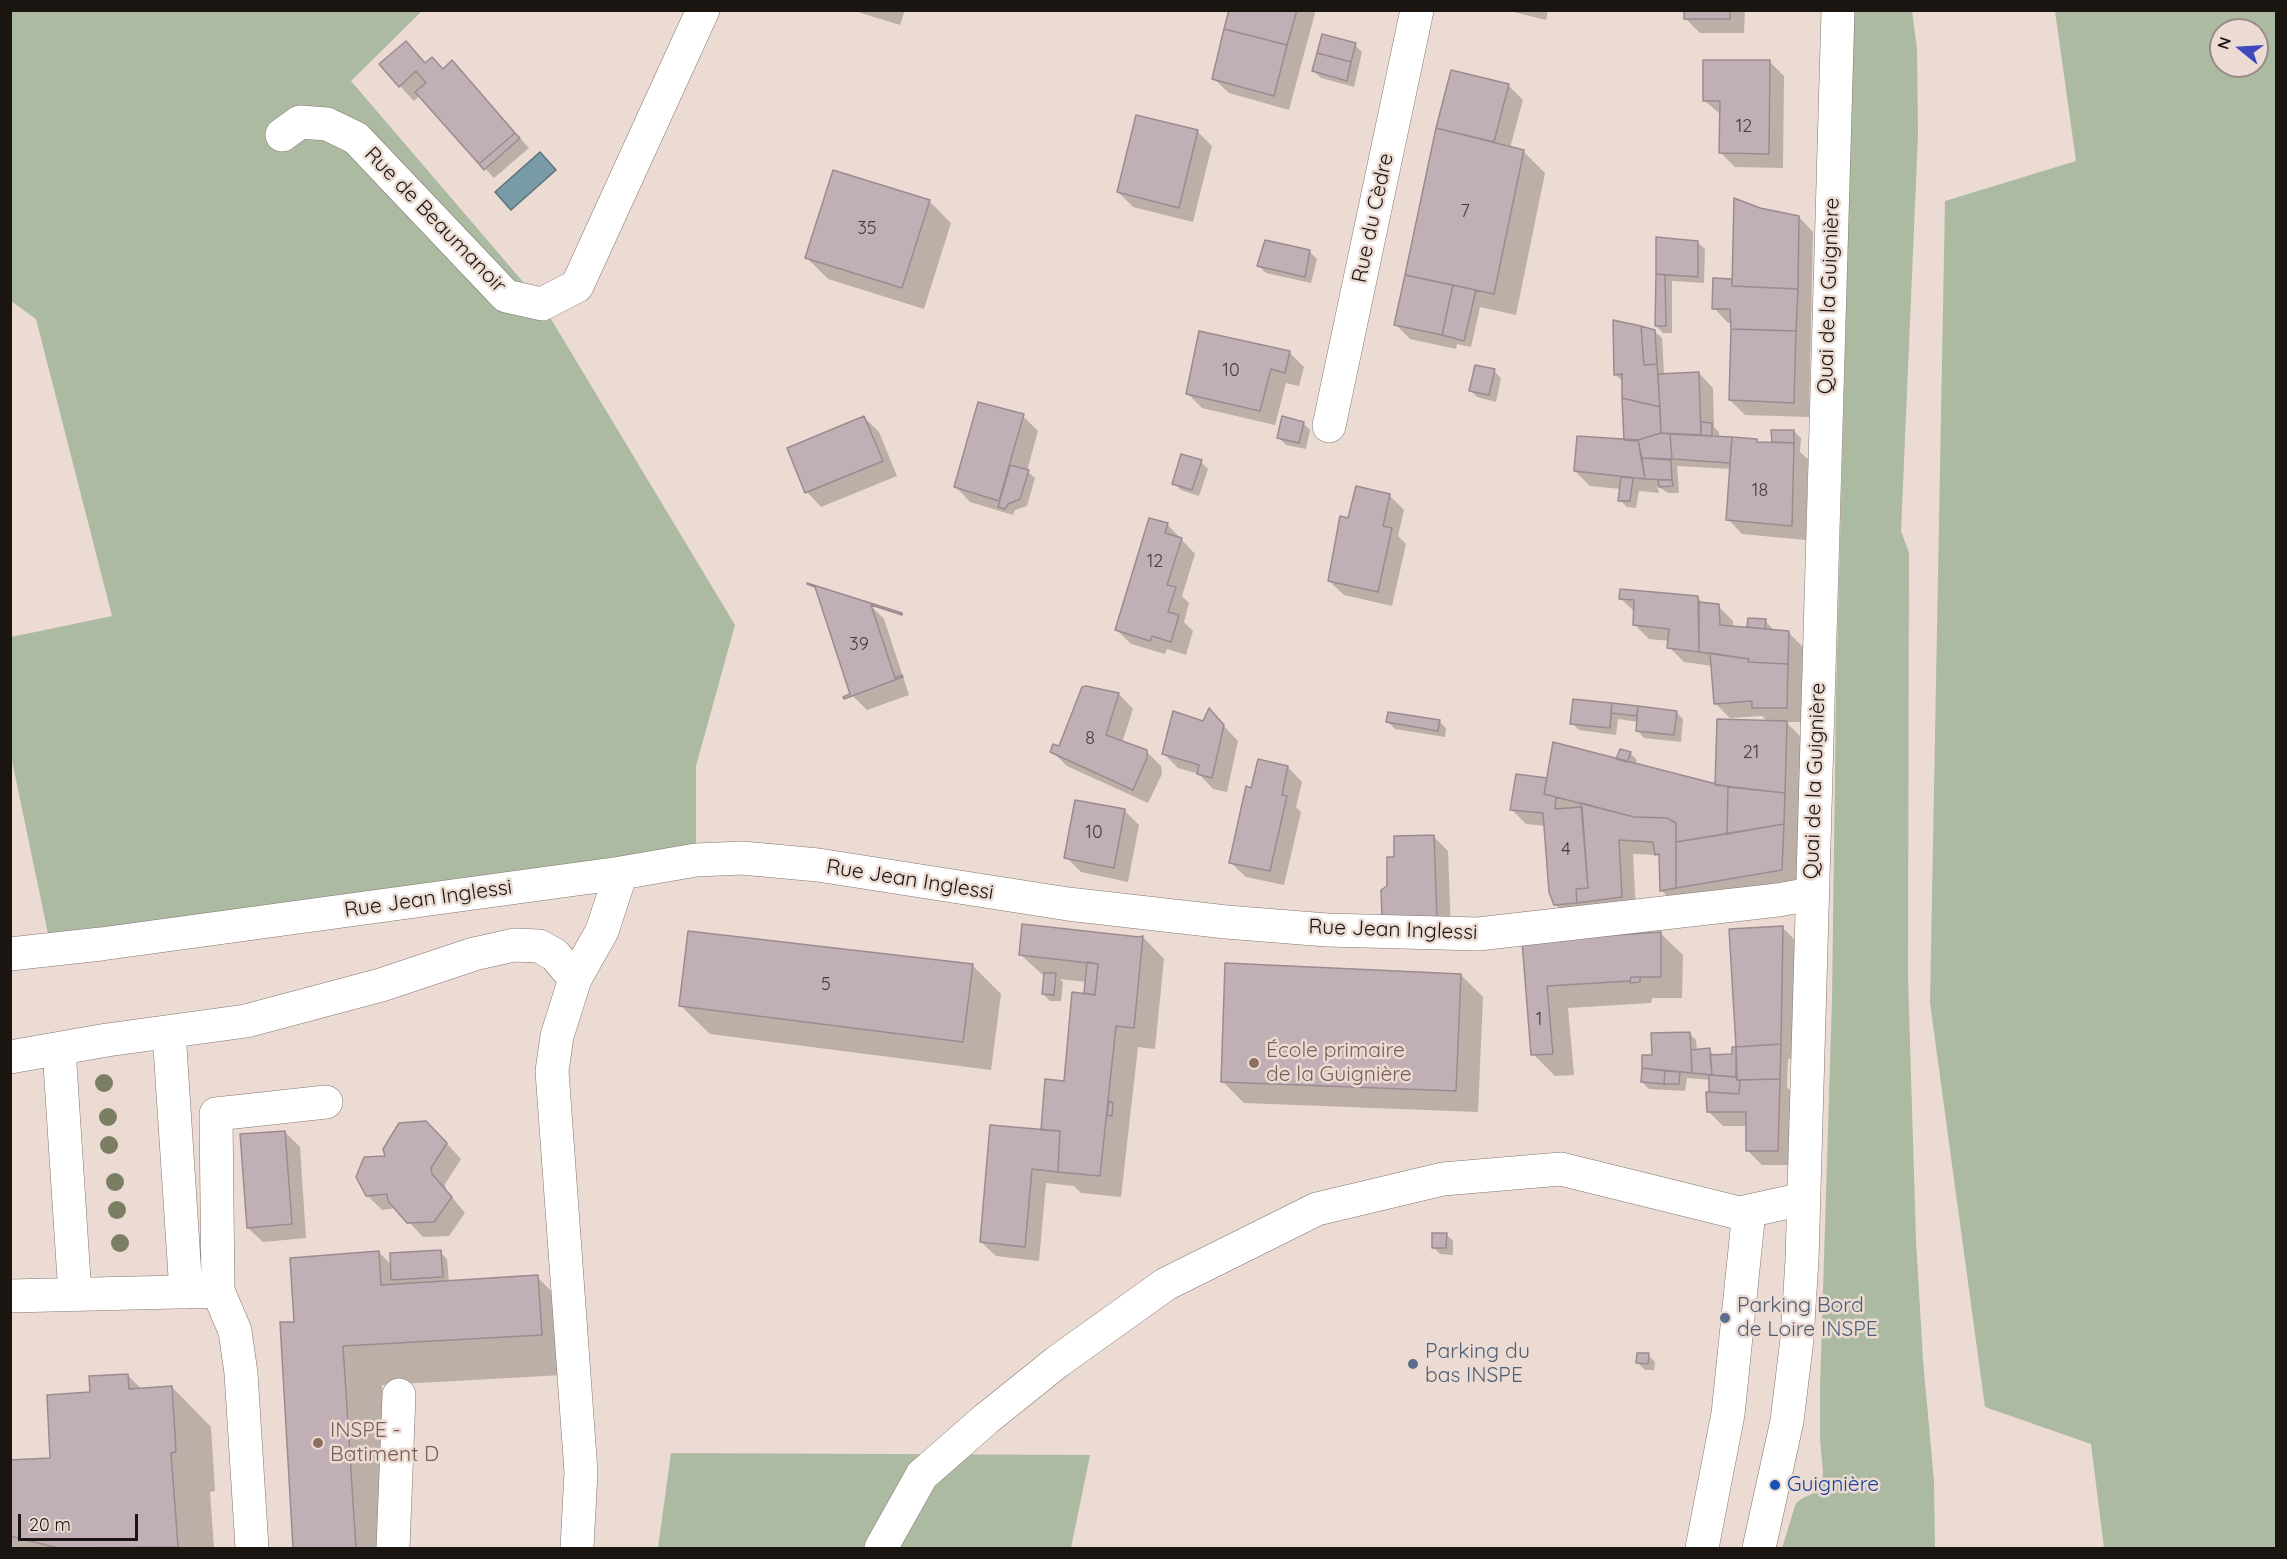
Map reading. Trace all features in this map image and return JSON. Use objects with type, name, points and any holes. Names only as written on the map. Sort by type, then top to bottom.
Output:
[{"type":"street","name":"Rue de Beaumanoir","points":[[282,135],[300,122],[327,124],[356,138],[506,296],[542,304],[577,286],[703,10]]},
{"type":"street","name":"Rue du Cèdre","points":[[1329,426],[1417,10]]},
{"type":"street","name":"Quai de la Guignière","points":[[1759,1548],[1787,1421],[1797,1339],[1838,10]]},
{"type":"street","name":"Rue Jean Inglessi","points":[[10,954],[621,873],[696,860],[742,858],[818,865],[1068,904],[1226,922],[1327,930],[1478,934],[1778,900],[1811,894]]},
{"type":"street","points":[[577,1548],[581,1472],[552,1071],[557,1036],[575,979],[602,931],[621,873]]},
{"type":"street","points":[[10,1057],[246,1021],[381,985],[474,954],[514,945],[539,946],[555,955],[575,979]]},
{"type":"street","points":[[169,1032],[202,1291],[235,1331],[241,1373],[252,1548]]},
{"type":"street","points":[[59,1048],[75,1295]]},
{"type":"street","points":[[202,1291],[216,1114],[326,1102]]},
{"type":"street","points":[[881,1548],[922,1475],[986,1419],[1057,1362],[1166,1284],[1317,1209],[1443,1179],[1561,1169],[1739,1213],[1803,1199]]},
{"type":"street","points":[[1702,1548],[1728,1414],[1749,1211]]},
{"type":"street","points":[[10,1296],[202,1291]]},
{"type":"street","points":[[393,1548],[399,1395]]},
{"type":"green space","points":[[10,11],[422,11],[351,81],[542,304],[735,625],[696,766],[696,860],[51,948],[11,756],[11,637],[112,616],[36,319],[11,301]]},
{"type":"green space","points":[[1854,11],[1912,11],[1917,49],[1918,135],[1901,531],[1909,553],[1908,977],[1916,1240],[1923,1360],[1934,1481],[1935,1548],[1782,1548],[1796,1503],[1818,1491],[1821,1487],[1823,1472],[1820,1439],[1820,1388],[1832,999],[1836,695]]},
{"type":"green space","points":[[2055,11],[2276,11],[2276,1548],[2104,1548],[2091,1444],[1985,1407],[1930,1003],[1945,201],[2076,161]]},
{"type":"green space","points":[[671,1453],[1090,1455],[1071,1548],[658,1548]]},
{"type":"water","points":[[540,152],[556,170],[511,210],[495,192]]},
{"type":"building","points":[[1229,10],[1297,10],[1287,45],[1224,29]]},
{"type":"building","points":[[1684,10],[1730,10],[1730,19],[1684,19]]},
{"type":"building","points":[[1224,29],[1287,45],[1274,96],[1212,79]]},
{"type":"building","points":[[1322,34],[1356,43],[1351,62],[1317,53]]},
{"type":"building","points":[[406,41],[425,63],[432,57],[443,69],[452,60],[515,133],[479,164],[415,92],[426,83],[416,71],[399,87],[379,64]]},
{"type":"building","points":[[1317,53],[1351,62],[1347,81],[1312,71]]},
{"type":"building","points":[[1703,60],[1770,60],[1769,154],[1719,153],[1720,101],[1703,101]]},
{"type":"building","points":[[1451,70],[1509,84],[1494,142],[1436,128]]},
{"type":"building","points":[[1136,115],[1198,130],[1179,208],[1117,192]]},
{"type":"building","points":[[1436,128],[1524,150],[1494,294],[1405,275]]},
{"type":"building","points":[[515,133],[520,138],[484,170],[479,164]]},
{"type":"building","points":[[833,170],[930,200],[902,288],[805,258]]},
{"type":"building","points":[[1734,198],[1760,208],[1799,216],[1798,289],[1732,286]]},
{"type":"building","points":[[1656,237],[1698,241],[1698,277],[1656,274]]},
{"type":"building","points":[[1265,240],[1310,250],[1305,277],[1257,266]]},
{"type":"building","points":[[1656,274],[1665,275],[1666,326],[1655,326]]},
{"type":"building","points":[[1405,275],[1453,285],[1442,335],[1394,325]]},
{"type":"building","points":[[1713,278],[1732,279],[1732,286],[1798,289],[1796,331],[1731,329],[1730,309],[1712,309]]},
{"type":"building","points":[[1453,285],[1476,290],[1464,341],[1442,335]]},
{"type":"building","points":[[1613,320],[1641,326],[1644,365],[1657,364],[1660,407],[1622,398],[1622,374],[1614,375]]},
{"type":"building","points":[[1641,326],[1655,330],[1657,364],[1644,365]]},
{"type":"building","points":[[1731,329],[1796,331],[1794,403],[1729,400]]},
{"type":"building","points":[[1199,331],[1290,351],[1285,373],[1271,369],[1260,411],[1186,394]]},
{"type":"building","points":[[1475,365],[1495,369],[1489,395],[1469,391]]},
{"type":"building","points":[[1699,372],[1701,435],[1661,433],[1658,374]]},
{"type":"building","points":[[1622,398],[1660,407],[1661,433],[1635,441],[1624,440]]},
{"type":"building","points":[[978,402],[1024,414],[999,501],[954,487]]},
{"type":"building","points":[[864,416],[883,461],[805,493],[787,448]]},
{"type":"building","points":[[1282,416],[1304,422],[1299,443],[1277,438]]},
{"type":"building","points":[[1701,422],[1712,423],[1712,436],[1701,435]]},
{"type":"building","points":[[1771,430],[1794,430],[1794,443],[1772,442]]},
{"type":"building","points":[[1661,433],[1670,434],[1672,459],[1642,458],[1638,440]]},
{"type":"building","points":[[1670,434],[1732,437],[1730,463],[1672,459]]},
{"type":"building","points":[[1577,436],[1638,440],[1645,479],[1574,471]]},
{"type":"building","points":[[1732,437],[1757,439],[1757,442],[1794,443],[1792,526],[1726,520]]},
{"type":"building","points":[[1181,454],[1202,460],[1192,490],[1172,484]]},
{"type":"building","points":[[1642,458],[1671,460],[1672,480],[1645,479]]},
{"type":"building","points":[[1010,465],[1029,470],[1020,499],[1008,504],[1005,509],[998,507]]},
{"type":"building","points":[[1621,477],[1633,478],[1630,501],[1618,501]]},
{"type":"building","points":[[1658,480],[1672,480],[1673,486],[1659,487]]},
{"type":"building","points":[[1356,486],[1390,494],[1383,526],[1392,528],[1378,592],[1328,581],[1340,516],[1348,518]]},
{"type":"building","points":[[1149,518],[1168,523],[1165,533],[1182,538],[1167,585],[1176,587],[1168,612],[1179,615],[1171,642],[1152,636],[1150,641],[1115,630]]},
{"type":"building","points":[[807,583],[902,613],[902,615],[871,605],[895,678],[902,675],[903,677],[844,699],[843,697],[850,694],[815,587]]},
{"type":"building","points":[[1620,589],[1698,596],[1699,652],[1667,648],[1669,629],[1633,625],[1634,600],[1619,599]]},
{"type":"building","points":[[1699,602],[1719,604],[1720,625],[1789,631],[1788,664],[1748,662],[1749,659],[1699,652]]},
{"type":"building","points":[[1748,618],[1766,619],[1765,629],[1747,627]]},
{"type":"building","points":[[1710,653],[1749,659],[1748,662],[1788,664],[1787,708],[1752,708],[1752,701],[1714,704]]},
{"type":"building","points":[[1082,687],[1119,693],[1106,735],[1147,750],[1147,758],[1133,790],[1050,752],[1053,744],[1059,746]]},
{"type":"building","points":[[1573,699],[1612,703],[1610,728],[1570,724]]},
{"type":"building","points":[[1612,703],[1638,706],[1637,716],[1611,713]]},
{"type":"building","points":[[1638,706],[1677,711],[1674,735],[1636,731]]},
{"type":"building","points":[[1209,708],[1224,725],[1212,778],[1197,774],[1199,765],[1162,754],[1173,711],[1203,721]]},
{"type":"building","points":[[1388,712],[1440,720],[1438,731],[1386,722]]},
{"type":"building","points":[[1717,719],[1787,721],[1785,793],[1715,785]]},
{"type":"building","points":[[1553,742],[1728,787],[1727,834],[1676,842],[1676,823],[1667,818],[1634,817],[1544,794]]},
{"type":"building","points":[[1620,749],[1631,752],[1627,762],[1616,759]]},
{"type":"building","points":[[1258,759],[1288,766],[1282,795],[1287,796],[1270,871],[1229,863],[1246,786],[1251,788]]},
{"type":"building","points":[[1516,774],[1547,778],[1544,794],[1556,797],[1555,809],[1582,807],[1588,888],[1576,889],[1577,903],[1554,905],[1549,892],[1543,813],[1510,810]]},
{"type":"building","points":[[1728,787],[1785,793],[1784,824],[1727,834]]},
{"type":"building","points":[[1075,800],[1125,809],[1114,868],[1064,858]]},
{"type":"building","points":[[1581,803],[1634,817],[1667,818],[1676,823],[1676,888],[1660,891],[1659,854],[1655,855],[1653,842],[1619,840],[1622,897],[1577,903],[1576,889],[1588,888]]},
{"type":"building","points":[[1784,824],[1782,870],[1676,888],[1676,842]]},
{"type":"building","points":[[1434,835],[1437,918],[1382,919],[1381,890],[1387,886],[1387,857],[1394,857],[1394,836]]},
{"type":"building","points":[[1022,924],[1143,936],[1134,1028],[1116,1026],[1100,1176],[1058,1172],[1060,1131],[1041,1130],[1045,1079],[1064,1081],[1072,992],[1095,995],[1098,964],[1019,955]]},
{"type":"building","points":[[1783,926],[1781,1044],[1736,1047],[1729,929]]},
{"type":"building","points":[[688,931],[973,964],[963,1042],[679,1006]]},
{"type":"building","points":[[1661,932],[1661,977],[1631,977],[1630,981],[1547,986],[1553,1054],[1531,1055],[1522,941]]},
{"type":"building","points":[[1087,962],[1098,964],[1095,995],[1084,993]]},
{"type":"building","points":[[1225,963],[1461,974],[1456,1091],[1221,1082]]},
{"type":"building","points":[[1044,973],[1056,973],[1054,995],[1042,994]]},
{"type":"building","points":[[1631,977],[1640,977],[1640,982],[1630,983]]},
{"type":"building","points":[[1690,1032],[1692,1073],[1642,1068],[1642,1055],[1652,1055],[1651,1033]]},
{"type":"building","points":[[1781,1044],[1780,1079],[1737,1080],[1736,1047]]},
{"type":"building","points":[[1732,1047],[1736,1047],[1736,1077],[1712,1075],[1710,1055],[1732,1054]]},
{"type":"building","points":[[1710,1048],[1712,1075],[1692,1073],[1691,1050]]},
{"type":"building","points":[[1642,1068],[1665,1071],[1664,1084],[1641,1082]]},
{"type":"building","points":[[1665,1071],[1680,1072],[1679,1084],[1664,1084]]},
{"type":"building","points":[[1709,1075],[1736,1077],[1740,1080],[1739,1094],[1709,1092]]},
{"type":"building","points":[[1780,1079],[1778,1151],[1746,1151],[1746,1112],[1707,1112],[1706,1092],[1739,1094],[1740,1080]]},
{"type":"building","points":[[1109,1101],[1113,1103],[1112,1116],[1107,1115]]},
{"type":"building","points":[[426,1121],[447,1143],[431,1168],[432,1174],[452,1197],[434,1222],[407,1223],[388,1201],[387,1194],[366,1196],[356,1177],[364,1157],[385,1156],[383,1149],[399,1123]]},
{"type":"building","points":[[990,1125],[1060,1131],[1058,1172],[1032,1169],[1025,1247],[980,1242]]},
{"type":"building","points":[[285,1131],[292,1224],[247,1228],[240,1134]]},
{"type":"building","points":[[1432,1233],[1447,1233],[1446,1248],[1432,1248]]},
{"type":"building","points":[[441,1250],[443,1277],[391,1280],[390,1253]]},
{"type":"building","name":"INSPE - Batiment D","points":[[379,1251],[381,1285],[538,1275],[542,1335],[343,1346],[356,1548],[293,1548],[280,1322],[294,1322],[290,1258]]},
{"type":"building","points":[[1637,1353],[1649,1353],[1648,1364],[1636,1363]]},
{"type":"building","points":[[128,1374],[129,1389],[172,1386],[176,1452],[171,1453],[178,1547],[58,1548],[10,1536],[10,1460],[50,1458],[47,1395],[90,1392],[89,1376]]},
{"type":"place","name":"École primaire de la Guignière","points":[[1254,1063]]},
{"type":"place","name":"Parking Bord de Loire INSPE","points":[[1725,1318]]},
{"type":"place","name":"Parking du bas INSPE","points":[[1413,1364]]},
{"type":"place","name":"INSPE - Batiment D","points":[[318,1443]]},
{"type":"place","name":"Guignière","points":[[1775,1485]]}]
